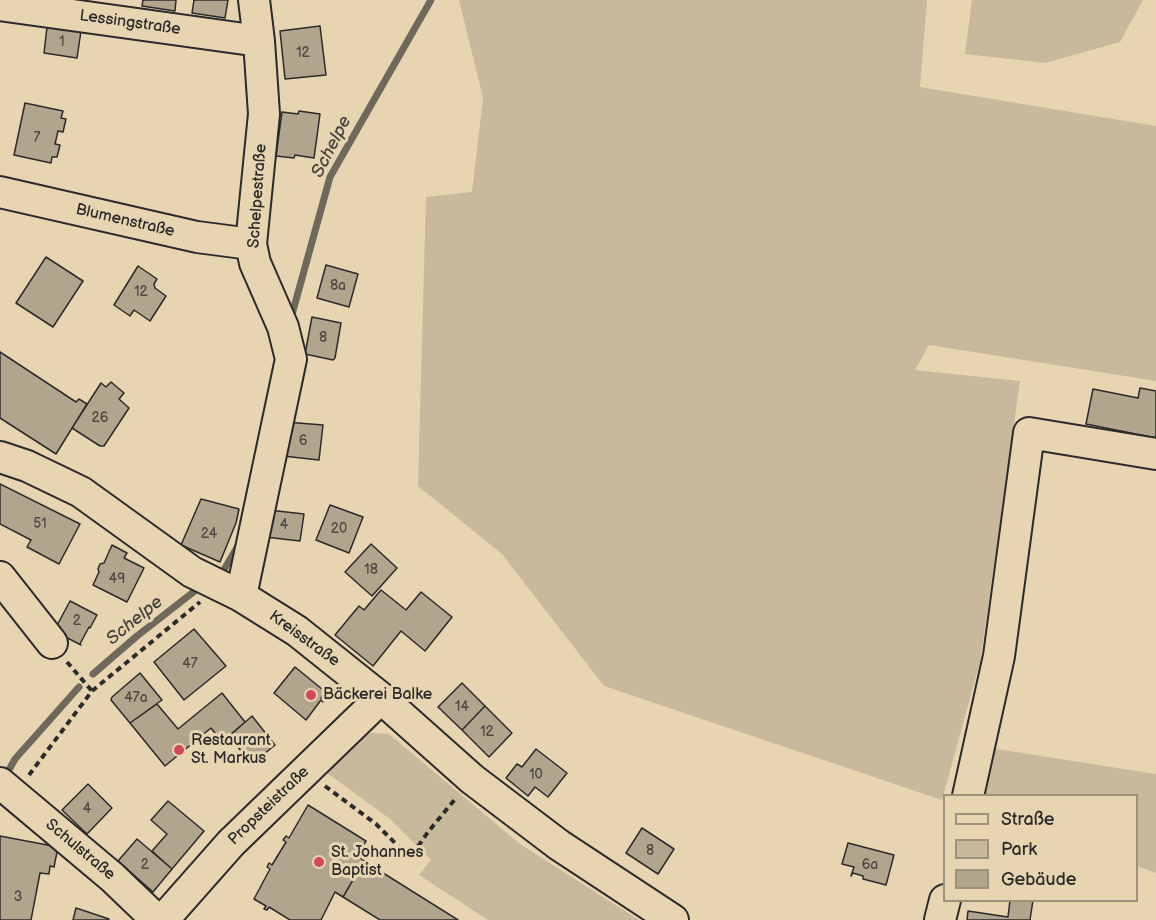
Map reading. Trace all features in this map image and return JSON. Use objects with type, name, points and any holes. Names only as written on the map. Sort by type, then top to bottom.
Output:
[{"type":"street","name":"Schelpestraße","points":[[230,592],[291,359],[283,327],[255,263],[251,244],[264,114],[254,0]]},
{"type":"street","name":"Lessingstraße","points":[[0,5],[259,41]]},
{"type":"street","name":"Blumenstraße","points":[[0,192],[197,237],[251,244]]},
{"type":"street","points":[[968,794],[999,656],[1029,433],[1156,454]]},
{"type":"street","name":"Kreisstraße","points":[[0,457],[27,466],[81,492],[192,572],[297,631],[381,698],[472,778],[559,845],[673,920]]},
{"type":"street","points":[[0,577],[52,643]]},
{"type":"street","name":"Propsteistraße","points":[[163,920],[231,843],[381,698]]},
{"type":"street","name":"Schulstraße","points":[[7,789],[112,878],[157,920]]},
{"type":"street","points":[[940,920],[944,902]]},
{"type":"path","points":[[7,789],[92,691],[230,592]]},
{"type":"path","points":[[52,643],[92,691]]},
{"type":"path","points":[[306,770],[376,824],[410,858],[472,778]]},
{"type":"green space","points":[[459,0],[927,0],[920,87],[1156,126],[1156,381],[929,345],[915,370],[1020,381],[980,662],[942,800],[604,686],[502,554],[418,486],[426,197],[472,192],[483,98]]},
{"type":"green space","points":[[972,0],[1143,0],[1120,42],[1045,63],[965,54]]},
{"type":"green space","points":[[371,733],[389,734],[520,844],[639,920],[488,920],[419,875],[431,860],[390,819],[327,773],[361,739]]},
{"type":"green space","points":[[990,748],[1156,774],[1156,873],[1138,866],[1138,794],[977,794]]},
{"type":"building","points":[[143,0],[176,0],[175,11],[142,6]]},
{"type":"building","points":[[194,0],[228,0],[225,18],[192,13]]},
{"type":"building","points":[[320,26],[326,75],[285,79],[280,31]]},
{"type":"building","points":[[47,27],[81,31],[77,58],[44,53]]},
{"type":"building","points":[[25,103],[63,111],[61,118],[66,119],[63,132],[58,131],[55,144],[60,145],[57,157],[52,157],[51,163],[14,155]]},
{"type":"building","points":[[299,111],[320,114],[314,158],[295,155],[294,158],[276,156],[282,112],[298,114]]},
{"type":"building","points":[[46,257],[83,281],[53,327],[16,303]]},
{"type":"building","points":[[326,265],[358,274],[349,307],[317,298]]},
{"type":"building","points":[[138,266],[157,279],[154,284],[155,288],[166,296],[150,321],[134,310],[130,316],[114,305]]},
{"type":"building","points":[[312,317],[341,323],[333,360],[305,354]]},
{"type":"building","points":[[0,352],[76,402],[79,399],[87,404],[56,454],[0,418]]},
{"type":"building","points":[[111,382],[124,393],[119,399],[129,408],[104,446],[100,446],[72,428],[101,383],[106,387]]},
{"type":"building","points":[[1140,388],[1156,391],[1156,438],[1086,424],[1093,389],[1138,398]]},
{"type":"building","points":[[286,422],[323,425],[319,460],[283,456]]},
{"type":"building","points":[[0,484],[80,524],[59,564],[27,547],[31,540],[0,524]]},
{"type":"building","points":[[201,499],[239,509],[236,523],[220,562],[181,545]]},
{"type":"building","points":[[330,505],[363,517],[349,553],[316,540]]},
{"type":"building","points":[[269,510],[304,514],[300,541],[265,537]]},
{"type":"building","points":[[371,544],[397,568],[372,596],[345,572]]},
{"type":"building","points":[[112,545],[127,553],[124,558],[144,568],[127,602],[93,585],[100,564],[104,563]]},
{"type":"building","points":[[381,590],[406,610],[421,592],[452,617],[425,651],[401,631],[373,666],[335,635],[359,606],[364,610]]},
{"type":"building","points":[[70,601],[97,615],[81,645],[54,631]]},
{"type":"building","points":[[194,629],[226,666],[184,700],[154,662]]},
{"type":"building","points":[[295,667],[328,694],[325,693],[321,698],[323,702],[321,700],[306,720],[274,693]]},
{"type":"building","points":[[140,673],[162,700],[130,723],[111,700]]},
{"type":"building","points":[[462,683],[485,706],[462,730],[438,707]]},
{"type":"building","points":[[222,693],[245,722],[222,742],[211,728],[165,766],[130,723],[157,704],[178,729]]},
{"type":"building","points":[[485,706],[512,733],[489,757],[462,730]]},
{"type":"building","points":[[252,716],[275,745],[252,764],[237,746],[230,745],[225,740]]},
{"type":"building","points":[[536,749],[567,773],[548,797],[535,787],[528,796],[506,778],[517,764],[522,767]]},
{"type":"building","points":[[88,784],[112,808],[87,834],[62,810]]},
{"type":"building","points":[[168,801],[204,831],[172,869],[152,851],[167,834],[151,820]]},
{"type":"building","name":"St. Johannes Baptist","points":[[308,805],[366,841],[357,855],[364,861],[343,897],[335,892],[321,920],[290,920],[269,907],[267,910],[264,909],[266,906],[254,899],[270,869],[267,867],[269,863],[272,865],[286,842],[283,840],[286,836],[289,838]]},
{"type":"building","points":[[642,828],[674,849],[658,874],[626,853]]},
{"type":"building","points":[[0,836],[58,847],[54,867],[50,866],[49,874],[40,873],[31,920],[0,920]]},
{"type":"building","points":[[137,839],[172,869],[153,892],[118,861]]},
{"type":"building","points":[[848,843],[894,855],[886,885],[863,879],[863,876],[853,873],[851,876],[854,867],[842,864]]},
{"type":"building","points":[[364,861],[458,920],[380,920],[343,897]]},
{"type":"building","points":[[1010,902],[1033,902],[1030,920],[967,920],[968,911],[1008,917]]},
{"type":"building","points":[[76,908],[109,919],[73,920]]},
{"type":"waterway","name":"Schelpe","points":[[291,318],[330,177],[431,0]]},
{"type":"waterway","name":"Schelpe","points":[[225,568],[239,544]]},
{"type":"waterway","name":"Schelpe","points":[[93,674],[196,590]]},
{"type":"waterway","name":"Schelpe","points":[[10,768],[15,759],[79,687]]},
{"type":"place","name":"Bäckerei Balke","points":[[311,695]]},
{"type":"place","name":"Restaurant St. Markus","points":[[179,750]]},
{"type":"place","name":"St. Johannes Baptist","points":[[319,862]]}]
